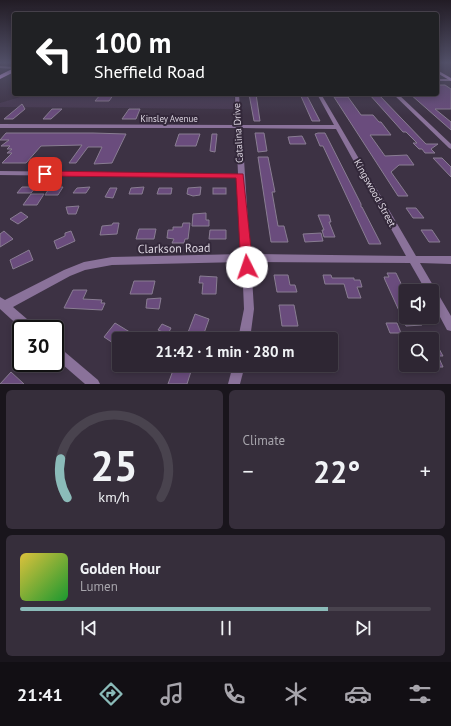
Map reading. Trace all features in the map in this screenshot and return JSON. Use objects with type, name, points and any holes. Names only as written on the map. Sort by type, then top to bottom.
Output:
[{"type":"street","name":"Catalina Drive","points":[[237,96],[240,176],[247,258],[249,309],[245,332]]},
{"type":"street","name":"Kingswood Street","points":[[320,96],[426,284]]},
{"type":"street","points":[[397,96],[451,147]]},
{"type":"street","name":"Kinsley Avenue","points":[[0,126],[338,127]]},
{"type":"street","points":[[0,173],[240,176]]},
{"type":"street","name":"Clarkson Road","points":[[2,304],[62,275],[84,266],[98,263],[247,258],[451,260]]},
{"type":"street","points":[[2,304],[20,320]]},
{"type":"street","name":"Kingswood Street","points":[[439,306],[451,326]]},
{"type":"street","points":[[64,359],[94,384]]},
{"type":"street","points":[[234,384],[237,372]]},
{"type":"shaded area","points":[[23,96],[234,96],[234,109],[0,107],[0,103]]},
{"type":"building","points":[[439,85],[445,85],[451,89],[451,109],[435,109],[451,122],[451,130],[412,96],[439,96]]},
{"type":"building","points":[[99,96],[113,96],[109,101],[95,101]]},
{"type":"building","points":[[249,96],[256,96],[260,121],[254,121]]},
{"type":"building","points":[[301,96],[307,96],[320,121],[312,121]]},
{"type":"building","points":[[371,96],[380,96],[426,144],[438,144],[431,149],[435,153],[425,153],[413,143],[417,143],[406,132],[403,132]]},
{"type":"building","points":[[334,97],[348,97],[361,115],[373,115],[379,122],[381,122],[391,135],[370,135],[385,156],[407,155],[414,165],[399,165],[391,172],[408,196],[398,196]]},
{"type":"building","points":[[22,104],[25,109],[13,119],[4,119]]},
{"type":"building","points":[[52,109],[62,109],[51,119],[43,119]]},
{"type":"building","points":[[129,109],[140,109],[136,119],[122,119]]},
{"type":"building","points":[[6,133],[126,134],[112,163],[94,164],[102,147],[88,147],[76,163],[69,163],[82,145],[41,146],[26,163],[2,163],[12,153],[7,153],[12,149],[7,149],[10,146],[1,146],[9,140],[0,140]]},
{"type":"building","points":[[255,133],[264,133],[267,151],[258,152]]},
{"type":"building","points":[[325,133],[381,244],[369,244],[323,146],[320,146],[315,134]]},
{"type":"building","points":[[179,134],[200,134],[196,146],[175,146]]},
{"type":"building","points":[[212,134],[217,134],[215,152],[210,151]]},
{"type":"building","points":[[302,136],[306,144],[290,144],[288,137]]},
{"type":"building","points":[[258,157],[268,157],[275,192],[272,192],[278,226],[284,226],[288,242],[271,242]]},
{"type":"building","points":[[433,158],[442,158],[451,167],[451,177]]},
{"type":"building","points":[[22,187],[36,187],[31,193],[17,193]]},
{"type":"building","points":[[50,187],[63,187],[58,195],[45,195]]},
{"type":"building","points":[[90,187],[86,193],[73,193],[77,188]]},
{"type":"building","points":[[144,187],[142,194],[129,194],[131,188]]},
{"type":"building","points":[[201,187],[200,195],[193,196],[187,194],[188,188]]},
{"type":"building","points":[[110,188],[117,188],[113,198],[105,197]]},
{"type":"building","points":[[159,188],[172,188],[171,194],[157,194]]},
{"type":"building","points":[[213,188],[226,188],[226,194],[213,194]]},
{"type":"building","points":[[31,194],[44,194],[37,205],[23,205]]},
{"type":"building","points":[[79,206],[76,214],[68,214],[66,207]]},
{"type":"building","points":[[406,208],[416,208],[424,218],[413,218]]},
{"type":"building","points":[[21,212],[28,217],[18,224],[10,219]]},
{"type":"building","points":[[206,213],[206,220],[209,220],[209,226],[192,226],[193,214]]},
{"type":"building","points":[[318,215],[329,215],[331,222],[329,222],[335,237],[324,237],[322,230],[324,230]]},
{"type":"building","points":[[113,223],[119,223],[117,234],[100,235],[102,226],[112,225]]},
{"type":"building","points":[[183,223],[190,223],[188,239],[185,239],[184,243],[172,243],[174,239],[167,238],[168,230],[173,230],[173,227],[182,227]]},
{"type":"building","points":[[139,229],[156,229],[154,239],[136,239]]},
{"type":"building","points":[[210,230],[226,230],[226,239],[209,239]]},
{"type":"building","points":[[421,230],[432,230],[440,242],[429,242]]},
{"type":"building","points":[[4,231],[13,239],[0,247],[0,234]]},
{"type":"building","points":[[71,231],[75,241],[57,249],[54,241],[65,236],[65,233]]},
{"type":"building","points":[[321,233],[323,241],[305,242],[303,234]]},
{"type":"building","points":[[29,250],[33,260],[13,269],[10,260]]},
{"type":"building","points":[[387,273],[396,273],[401,284],[399,284],[399,311],[384,277],[389,277]]},
{"type":"building","points":[[274,275],[288,275],[290,285],[295,285],[297,292],[277,292]]},
{"type":"building","points":[[323,275],[331,275],[332,278],[354,278],[354,280],[360,280],[362,287],[357,287],[361,298],[348,298],[344,284],[325,284]]},
{"type":"building","points":[[200,276],[217,277],[216,294],[202,294],[203,283],[199,283]]},
{"type":"building","points":[[134,281],[155,281],[152,294],[130,294]]},
{"type":"building","points":[[73,290],[87,290],[83,299],[102,300],[101,303],[105,303],[102,310],[64,308]]},
{"type":"building","points":[[161,298],[159,309],[146,308],[147,299]]},
{"type":"building","points":[[279,305],[294,305],[298,326],[282,326]]},
{"type":"building","points":[[195,314],[209,319],[204,332],[188,332]]},
{"type":"building","points":[[115,323],[130,332],[112,332],[112,342],[104,337]]},
{"type":"building","points":[[386,323],[397,323],[401,332],[390,333]]},
{"type":"building","points":[[162,324],[171,328],[169,332],[158,330]]},
{"type":"building","points":[[405,324],[422,325],[406,326]]},
{"type":"building","points":[[439,349],[443,356],[439,356]]},
{"type":"building","points":[[439,358],[443,367],[439,367]]},
{"type":"building","points":[[11,372],[24,384],[0,384]]},
{"type":"building","points":[[172,372],[191,372],[187,384],[168,384]]},
{"type":"route","points":[[45,174],[240,176],[247,267]]}]
